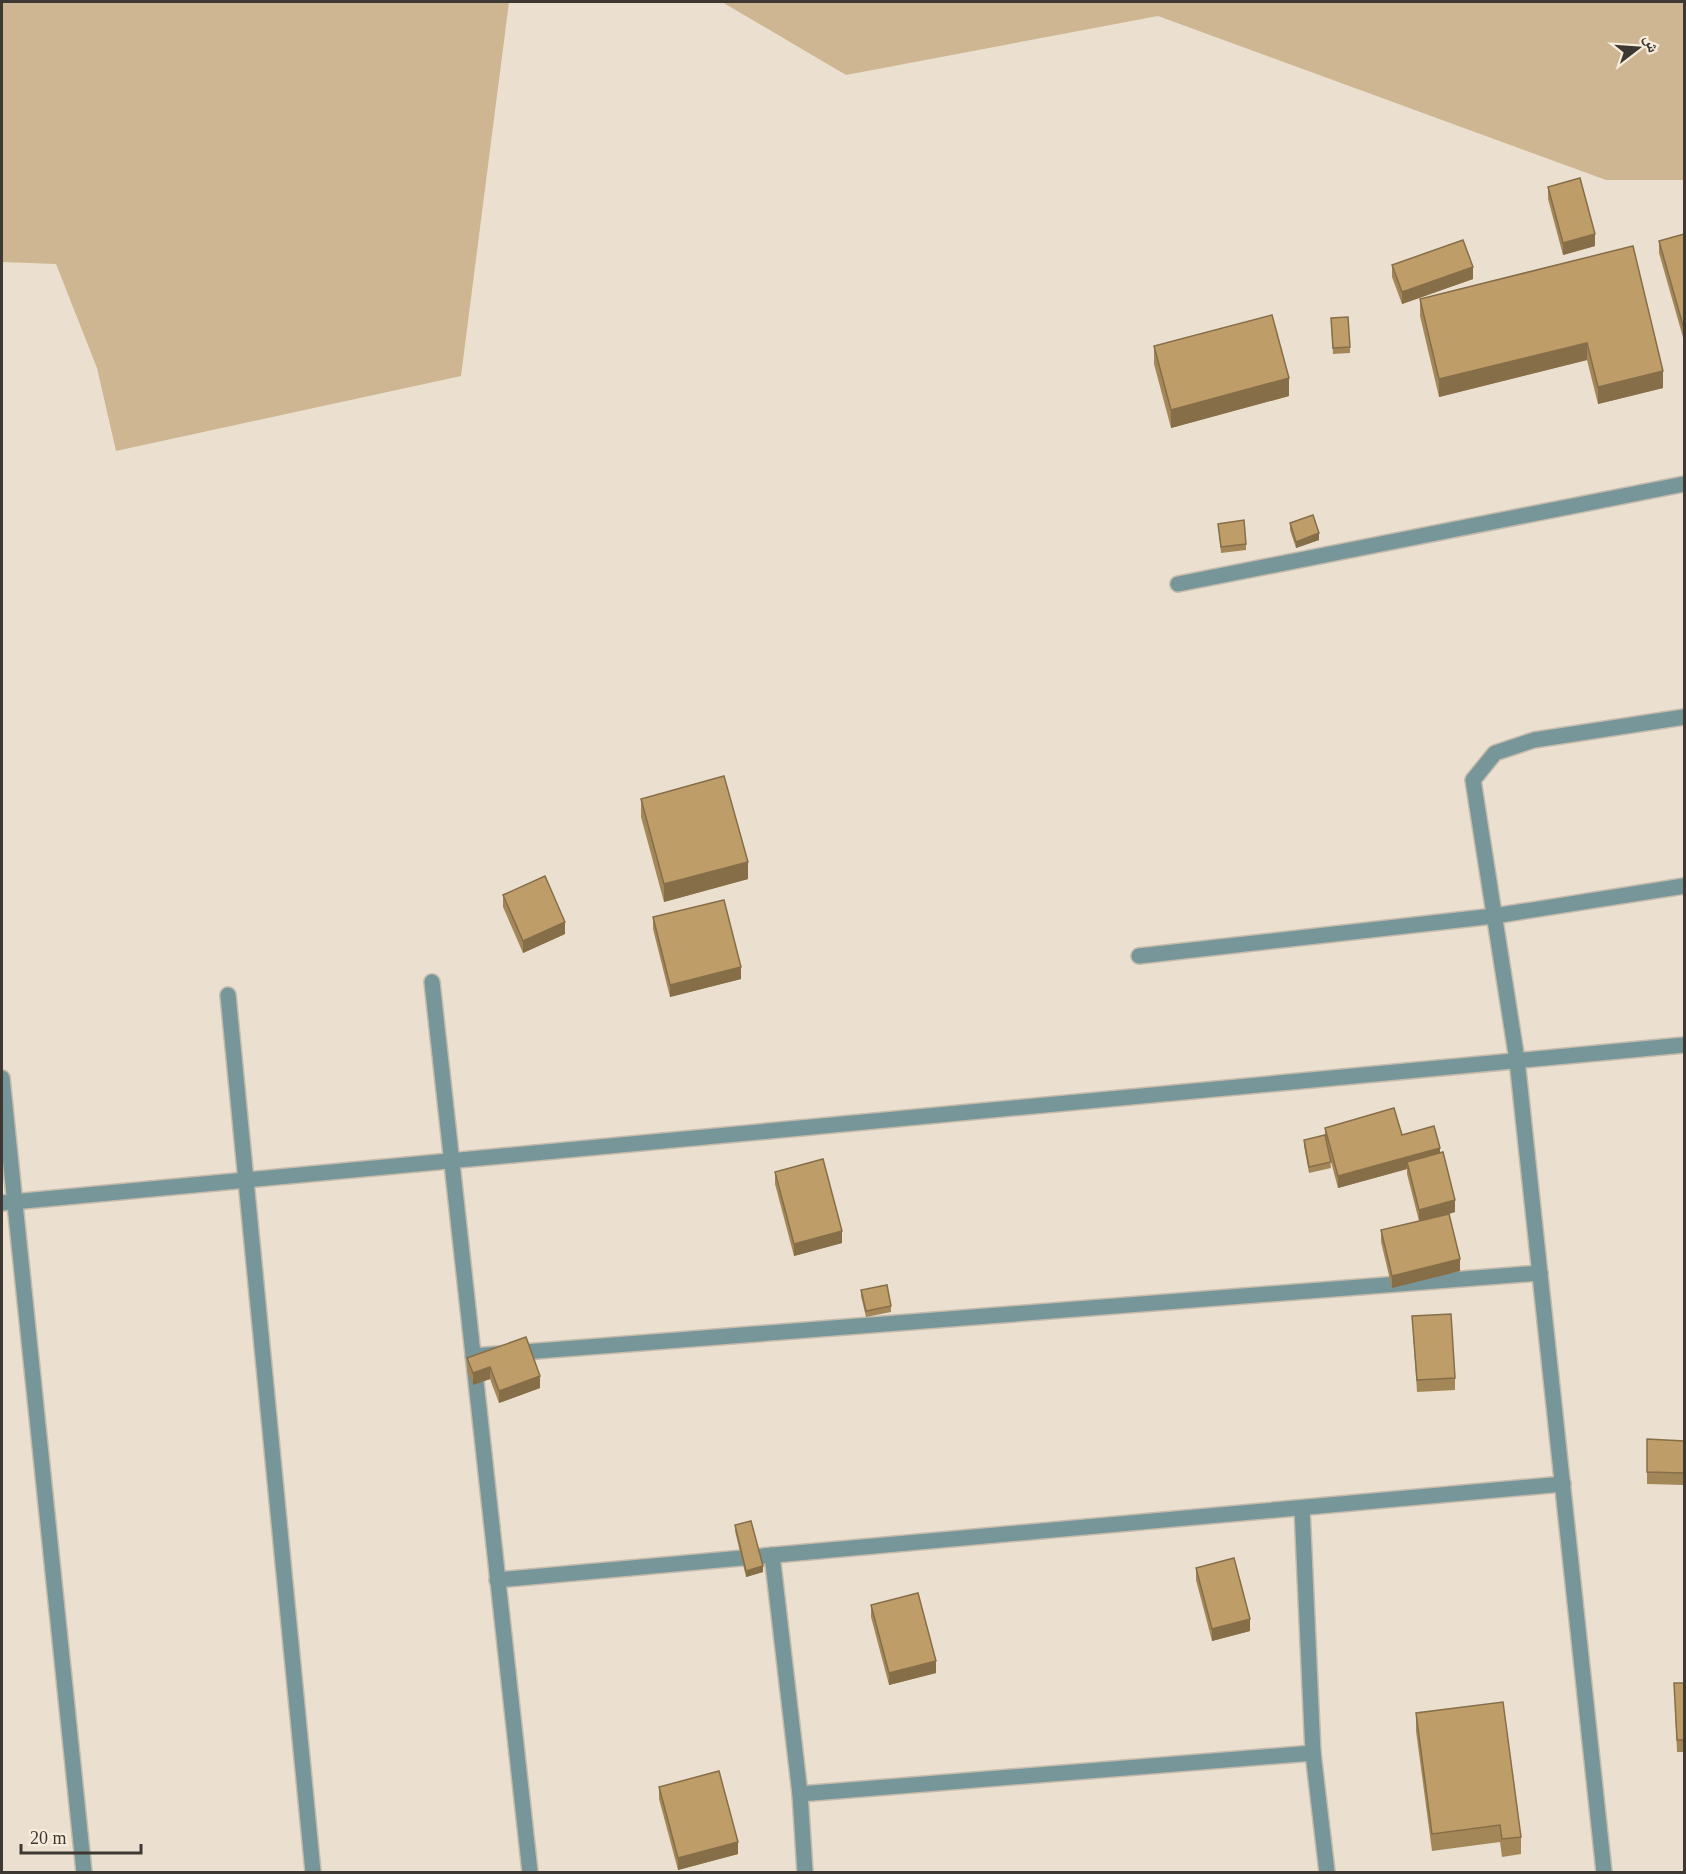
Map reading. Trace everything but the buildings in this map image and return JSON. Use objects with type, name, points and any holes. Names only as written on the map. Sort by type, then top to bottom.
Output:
[{"type":"street","points":[[1178,584],[1684,484]]},
{"type":"street","points":[[1604,1872],[1517,1060],[1473,780],[1495,753],[1534,740],[1684,717]]},
{"type":"street","points":[[1139,956],[1494,916],[1684,886]]},
{"type":"street","points":[[432,982],[530,1872]]},
{"type":"street","points":[[228,995],[313,1872]]},
{"type":"street","points":[[8,1203],[1684,1045]]},
{"type":"street","points":[[2,1078],[8,1203],[84,1872]]},
{"type":"street","points":[[473,1356],[1540,1273]]},
{"type":"street","points":[[497,1580],[1563,1484]]},
{"type":"street","points":[[1302,1508],[1313,1753],[1327,1872]]},
{"type":"street","points":[[772,1555],[800,1794],[805,1872]]},
{"type":"street","points":[[800,1794],[1313,1753]]},
{"type":"shaded area","points":[[2,2],[509,2],[461,376],[116,451],[97,368],[56,264],[2,262]]},
{"type":"shaded area","points":[[722,2],[1684,2],[1684,180],[1606,180],[1158,16],[846,75]]}]
